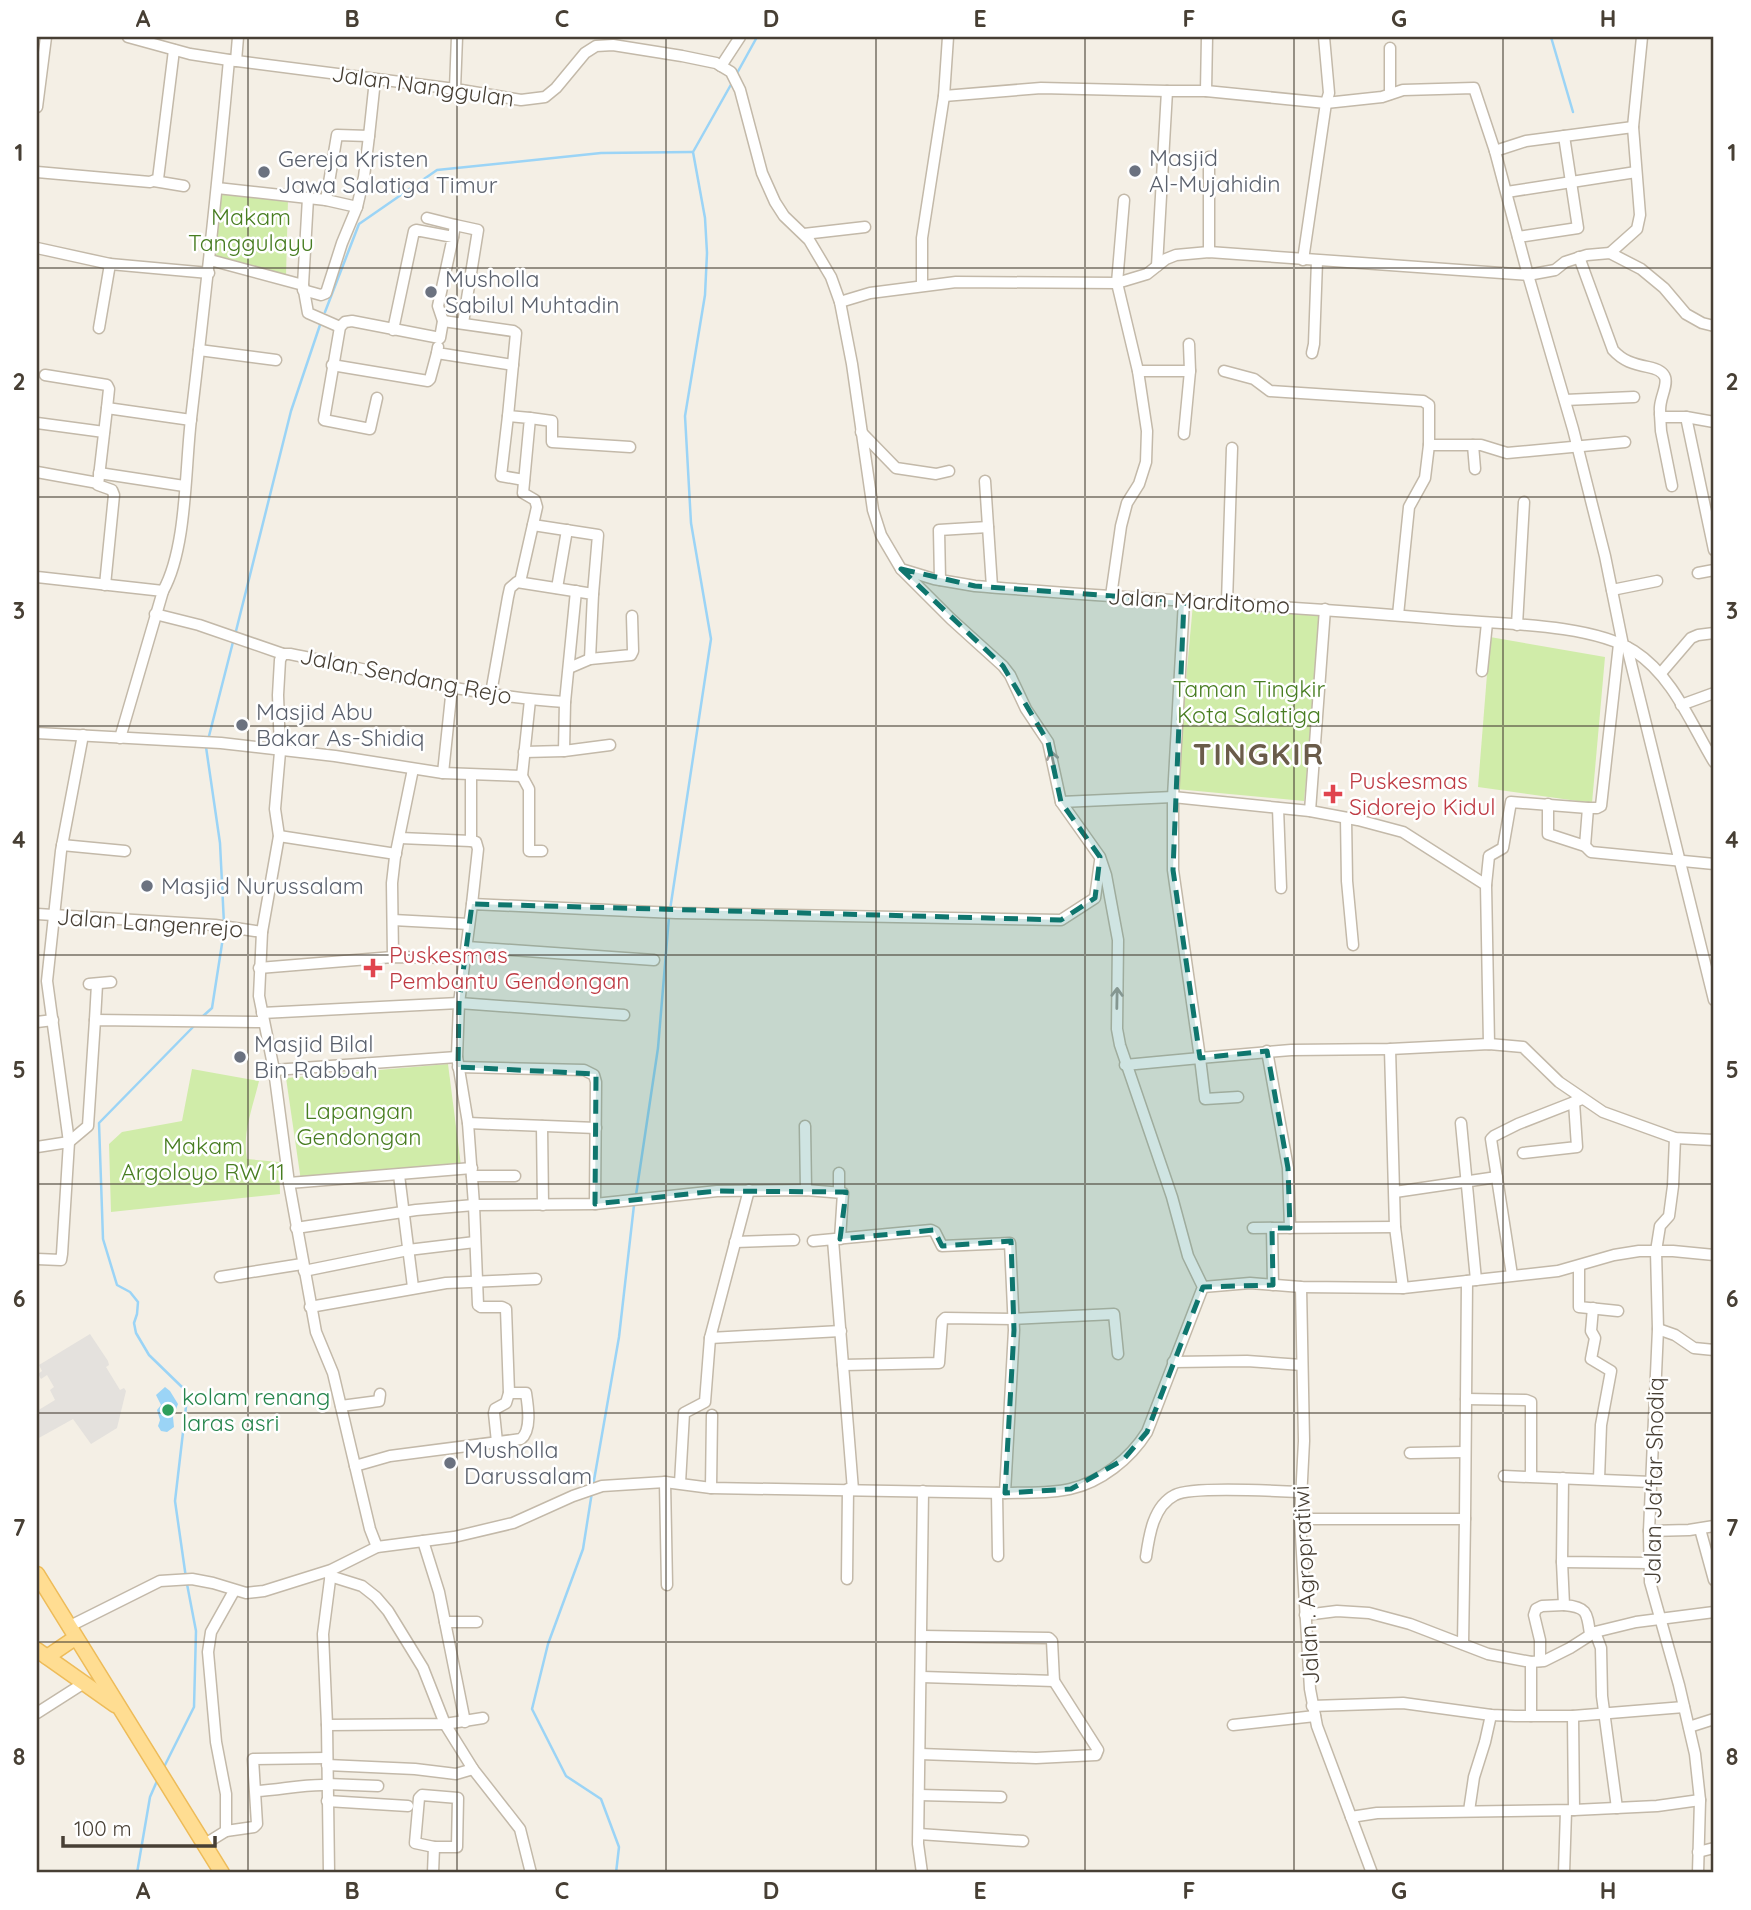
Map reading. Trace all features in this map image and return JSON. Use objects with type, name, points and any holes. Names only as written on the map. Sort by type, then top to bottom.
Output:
[{"type":"main road","points":[[37,1574],[222,1873]]},
{"type":"main road","points":[[71,1632],[42,1654],[121,1710]]},
{"type":"street","points":[[37,107],[40,61],[46,37]]},
{"type":"street","name":"Jalan Nanggulan","points":[[128,37],[174,50],[232,61],[521,100],[545,97],[596,41],[722,67]]},
{"type":"street","points":[[120,738],[180,536],[232,61],[239,37]]},
{"type":"street","points":[[455,89],[457,37]]},
{"type":"street","points":[[722,67],[732,37]]},
{"type":"street","points":[[722,67],[740,37]]},
{"type":"street","points":[[922,285],[922,238],[944,96],[948,37]]},
{"type":"street","points":[[1206,91],[1207,37]]},
{"type":"street","points":[[1303,260],[1329,93],[1324,37]]},
{"type":"street","points":[[840,302],[870,293],[956,282],[1116,283],[1147,274],[1176,255],[1209,252],[1528,275],[1555,270],[1565,262],[1580,257],[1610,253],[1637,229],[1640,215],[1633,127],[1642,37]]},
{"type":"street","points":[[1390,48],[1390,94]]},
{"type":"street","points":[[154,181],[159,175],[174,50]]},
{"type":"street","points":[[71,1632],[150,1584],[177,1578],[213,1583],[246,1594],[264,1591],[330,1573],[377,1546],[454,1537],[513,1523],[602,1486],[665,1482],[711,1488],[1001,1493],[1071,1489],[1108,1472],[1135,1450],[1147,1432],[1203,1287],[1188,1256],[1172,1197],[1125,1065],[1117,1029],[1118,940],[1106,875],[1100,857],[1061,802],[1048,742],[1026,709],[1010,675],[901,569],[876,524],[851,353],[840,302],[831,277],[804,234],[775,202],[762,173],[740,90],[722,67]]},
{"type":"street","points":[[210,260],[303,287],[321,295],[326,293],[357,207],[364,177],[375,80]]},
{"type":"street","points":[[944,96],[1041,88],[1206,91],[1326,103],[1382,97],[1403,90],[1475,88],[1565,400],[1623,645],[1714,1000]]},
{"type":"street","points":[[1157,266],[1167,91]]},
{"type":"street","points":[[1495,152],[1525,141],[1633,127]]},
{"type":"street","points":[[326,200],[337,135],[369,136]]},
{"type":"street","points":[[1518,237],[1578,228],[1564,136]]},
{"type":"street","points":[[1209,157],[1209,252]]},
{"type":"street","points":[[37,172],[154,181],[184,186]]},
{"type":"street","points":[[1507,192],[1636,172]]},
{"type":"street","points":[[217,188],[326,200],[357,207]]},
{"type":"street","points":[[308,198],[303,287],[306,309],[311,316],[340,327]]},
{"type":"street","points":[[1111,596],[1127,503],[1139,484],[1146,462],[1147,431],[1138,371],[1116,283],[1124,200]]},
{"type":"street","points":[[427,218],[478,230],[463,323]]},
{"type":"street","points":[[332,365],[428,381],[430,379],[443,321],[438,306],[455,225]]},
{"type":"street","points":[[804,234],[865,227]]},
{"type":"street","points":[[393,330],[414,232],[416,230],[453,237]]},
{"type":"street","points":[[37,248],[110,264],[209,273]]},
{"type":"street","points":[[1610,253],[1641,269],[1664,288],[1686,314],[1714,326]]},
{"type":"street","points":[[1580,257],[1613,350],[1620,358],[1632,364],[1659,369],[1665,374],[1660,414],[1661,432],[1672,486]]},
{"type":"street","points":[[1312,354],[1317,261]]},
{"type":"street","points":[[99,328],[110,264]]},
{"type":"street","points":[[377,398],[370,429],[324,420],[332,365],[343,323],[349,321],[440,338]]},
{"type":"street","points":[[443,321],[515,331],[501,476],[524,480]]},
{"type":"street","points":[[1184,434],[1190,371],[1189,344]]},
{"type":"street","points":[[200,350],[276,360]]},
{"type":"street","points":[[436,353],[513,365]]},
{"type":"street","points":[[1138,371],[1190,371]]},
{"type":"street","points":[[1224,371],[1254,379],[1270,391],[1427,402],[1430,410],[1425,478],[1409,507],[1398,615]]},
{"type":"street","points":[[46,376],[109,387],[98,478],[99,487],[114,492],[105,585]]},
{"type":"street","points":[[1565,400],[1634,397]]},
{"type":"street","points":[[107,408],[191,420]]},
{"type":"street","points":[[1660,414],[1664,418],[1686,417],[1714,422]]},
{"type":"street","points":[[508,416],[552,421],[553,442],[630,447]]},
{"type":"street","points":[[1686,417],[1714,550]]},
{"type":"street","points":[[520,582],[537,503],[523,494],[530,418]]},
{"type":"street","points":[[37,423],[104,432]]},
{"type":"street","points":[[861,432],[881,455],[901,470],[936,474],[949,471]]},
{"type":"street","points":[[1429,445],[1473,445],[1507,453],[1625,442]]},
{"type":"street","points":[[1473,445],[1475,469]]},
{"type":"street","points":[[1227,601],[1232,447]]},
{"type":"street","points":[[37,472],[184,486]]},
{"type":"street","points":[[985,481],[992,587]]},
{"type":"street","points":[[1517,625],[1524,502]]},
{"type":"street","points":[[533,525],[599,536],[590,659]]},
{"type":"street","points":[[940,580],[938,531],[988,527]]},
{"type":"street","points":[[557,589],[567,530]]},
{"type":"street","name":"Jalan Marditomo","points":[[901,569],[940,580],[992,587],[1184,601],[1227,601],[1567,630],[1623,645],[1661,673],[1714,762]]},
{"type":"street","points":[[1698,573],[1714,570]]},
{"type":"street","points":[[37,577],[163,591]]},
{"type":"street","points":[[1612,590],[1657,581]]},
{"type":"street","points":[[491,693],[510,588],[520,582],[593,594]]},
{"type":"street","points":[[564,751],[565,702],[576,591]]},
{"type":"street","points":[[1184,601],[1173,797],[1173,870],[1205,1099],[1238,1097]]},
{"type":"street","points":[[1310,811],[1325,609]]},
{"type":"street","name":"Jalan Sendang Rejo","points":[[155,614],[199,625],[283,654],[452,687],[530,700],[565,702]]},
{"type":"street","points":[[569,668],[590,659],[632,654],[632,616]]},
{"type":"street","points":[[1482,671],[1487,623]]},
{"type":"street","points":[[1661,673],[1691,638],[1714,633]]},
{"type":"street","points":[[1489,1044],[1486,885],[1489,856],[1503,848],[1510,803],[1515,801],[1588,808],[1601,806],[1623,645]]},
{"type":"street","points":[[283,654],[280,660],[278,695],[280,752],[275,809],[279,836],[262,932],[259,996],[274,1070],[289,1184],[310,1307],[318,1340],[333,1373],[370,1529],[377,1546]]},
{"type":"street","points":[[443,774],[452,687]]},
{"type":"street","points":[[1681,705],[1714,693]]},
{"type":"street","points":[[530,700],[522,776],[530,789],[529,851],[542,851]]},
{"type":"street","points":[[37,733],[221,743],[443,774],[522,776]]},
{"type":"street","points":[[37,1259],[61,1260],[69,1142],[47,981],[62,845],[83,735]]},
{"type":"street","points":[[524,752],[564,751],[610,745]]},
{"type":"street","points":[[393,957],[393,883],[396,854],[414,769]]},
{"type":"street","points":[[471,776],[471,841]]},
{"type":"street","points":[[1061,802],[1173,797],[1310,811],[1346,818],[1403,832],[1486,885]]},
{"type":"street","points":[[1548,804],[1548,834],[1585,846],[1591,852],[1714,863]]},
{"type":"street","points":[[1278,808],[1281,888]]},
{"type":"street","points":[[1585,846],[1588,808]]},
{"type":"street","points":[[1346,818],[1347,881],[1353,945]]},
{"type":"street","points":[[279,836],[396,854]]},
{"type":"street","points":[[400,838],[471,841],[478,846],[459,1003],[457,1062],[468,1123],[479,1307],[506,1309],[509,1393],[506,1403],[495,1409],[494,1413],[497,1442]]},
{"type":"street","points":[[62,845],[125,851]]},
{"type":"street","points":[[472,904],[662,913],[1061,920],[1095,898],[1100,857]]},
{"type":"street","name":"Jalan Langenrejo","points":[[37,914],[233,926],[262,932]]},
{"type":"street","points":[[393,920],[470,924]]},
{"type":"street","points":[[260,968],[467,953],[654,960]]},
{"type":"street","points":[[37,1147],[69,1142],[86,1130],[89,1123],[95,1020],[93,984],[111,982]]},
{"type":"street","points":[[95,1020],[212,1021],[459,1003],[624,1015]]},
{"type":"street","points":[[37,1022],[53,1020]]},
{"type":"street","points":[[1125,1065],[1267,1051],[1489,1044],[1524,1046],[1578,1100],[1675,1138],[1714,1140]]},
{"type":"street","points":[[1390,1049],[1395,1227],[1403,1288]]},
{"type":"street","points":[[1267,1051],[1288,1168],[1290,1228]]},
{"type":"street","points":[[274,1070],[457,1062],[590,1072],[596,1082],[595,1204]]},
{"type":"street","points":[[1523,1153],[1578,1146],[1578,1100]]},
{"type":"street","points":[[1512,1276],[1492,1138],[1518,1124],[1578,1100]]},
{"type":"street","points":[[468,1123],[596,1128]]},
{"type":"street","points":[[1461,1124],[1471,1280],[1466,1399],[1463,1644]]},
{"type":"street","points":[[542,1126],[542,1205]]},
{"type":"street","points":[[805,1126],[806,1190]]},
{"type":"street","name":"Jalan Ja'far Shodiq","points":[[1675,1138],[1669,1216],[1660,1226],[1656,1251],[1658,1329],[1649,1531],[1650,1582],[1695,1754],[1700,1800],[1698,1873]]},
{"type":"street","points":[[289,1184],[472,1172],[515,1176]]},
{"type":"street","points":[[839,1173],[839,1191]]},
{"type":"street","points":[[399,1175],[413,1287]]},
{"type":"street","points":[[1395,1192],[1497,1177]]},
{"type":"street","points":[[296,1228],[474,1205],[595,1204],[645,1197],[749,1190],[839,1191],[844,1196],[836,1240],[850,1490],[847,1578]]},
{"type":"street","points":[[680,1483],[684,1413],[705,1402],[710,1338],[749,1190]]},
{"type":"street","points":[[1253,1228],[1395,1227]]},
{"type":"street","points":[[1272,1228],[1273,1284]]},
{"type":"street","points":[[813,1241],[931,1230],[935,1232],[942,1246],[1009,1242],[1012,1247],[1013,1319],[998,1556]]},
{"type":"street","points":[[734,1242],[794,1240]]},
{"type":"street","points":[[220,1277],[475,1242]]},
{"type":"street","points":[[1203,1287],[1250,1283],[1301,1287],[1403,1288],[1558,1271],[1614,1255],[1656,1251],[1714,1255]]},
{"type":"street","points":[[1579,1266],[1578,1305],[1618,1311]]},
{"type":"street","points":[[310,1307],[413,1287],[536,1279]]},
{"type":"street","name":"Jalan . Agropratiwi","points":[[1301,1287],[1304,1441],[1300,1519],[1314,1711],[1372,1873]]},
{"type":"street","points":[[1593,1308],[1591,1331],[1595,1338],[1591,1359],[1611,1371],[1601,1425],[1599,1479]]},
{"type":"street","points":[[844,1365],[938,1364],[944,1318],[1013,1319],[1114,1314],[1118,1354]]},
{"type":"street","points":[[1658,1329],[1675,1335],[1694,1348],[1714,1350]]},
{"type":"street","points":[[710,1338],[841,1331]]},
{"type":"street","points":[[1173,1362],[1247,1361],[1303,1365]]},
{"type":"street","points":[[355,1466],[390,1456],[521,1439],[528,1429],[526,1393],[509,1393]]},
{"type":"street","points":[[341,1406],[379,1401],[380,1394]]},
{"type":"street","points":[[1466,1399],[1526,1399],[1531,1402],[1531,1476]]},
{"type":"street","points":[[711,1488],[712,1415]]},
{"type":"street","points":[[1410,1453],[1465,1452]]},
{"type":"street","points":[[1504,1476],[1651,1482]]},
{"type":"street","points":[[1563,1478],[1564,1605]]},
{"type":"street","points":[[665,1482],[667,1585]]},
{"type":"street","points":[[922,1873],[919,1795],[923,1491]]},
{"type":"street","points":[[1146,1557],[1148,1539],[1156,1518],[1166,1502],[1176,1494],[1199,1491],[1300,1492]]},
{"type":"street","points":[[1300,1519],[1465,1519]]},
{"type":"street","points":[[1649,1531],[1714,1526]]},
{"type":"street","points":[[1700,1529],[1714,1580]]},
{"type":"street","points":[[423,1541],[445,1622],[465,1721]]},
{"type":"street","points":[[1562,1562],[1650,1563]]},
{"type":"street","points":[[330,1573],[362,1586],[383,1604],[423,1668],[445,1724],[473,1769],[520,1829],[531,1873]]},
{"type":"street","points":[[329,1873],[323,1633],[330,1573]]},
{"type":"street","points":[[226,1831],[226,1794],[216,1742],[208,1652],[215,1624],[234,1591]]},
{"type":"street","points":[[1531,1716],[1535,1662],[1540,1640],[1534,1615],[1536,1609],[1542,1606],[1579,1606],[1588,1616],[1592,1633],[1601,1648],[1602,1696],[1617,1808]]},
{"type":"street","points":[[1305,1615],[1337,1611],[1369,1613],[1410,1624],[1488,1654],[1535,1662],[1570,1648],[1592,1633],[1636,1622],[1714,1612]]},
{"type":"street","points":[[445,1622],[477,1622]]},
{"type":"street","points":[[920,1754],[1035,1758],[1096,1755],[1098,1750],[1054,1681],[1052,1641],[1049,1639],[922,1636]]},
{"type":"street","points":[[922,1677],[1054,1681]]},
{"type":"street","points":[[37,1713],[84,1683]]},
{"type":"street","points":[[1233,1725],[1314,1711],[1403,1703],[1491,1715],[1531,1716],[1573,1716],[1684,1707]]},
{"type":"street","points":[[1469,1811],[1474,1777],[1486,1742],[1491,1715]]},
{"type":"street","points":[[1564,1873],[1570,1810],[1573,1716]]},
{"type":"street","points":[[327,1725],[445,1724],[484,1718]]},
{"type":"street","points":[[1689,1727],[1714,1718]]},
{"type":"street","points":[[205,1844],[226,1831],[257,1825],[253,1759],[327,1762],[456,1774],[473,1769]]},
{"type":"street","points":[[256,1791],[290,1790],[298,1784],[378,1786]]},
{"type":"street","points":[[919,1795],[1001,1797]]},
{"type":"street","points":[[419,1796],[456,1797],[459,1800],[458,1845],[455,1848],[435,1847],[417,1845],[415,1841],[419,1796]]},
{"type":"street","points":[[1351,1817],[1377,1813],[1617,1808],[1700,1800]]},
{"type":"street","points":[[327,1801],[408,1806]]},
{"type":"street","points":[[919,1834],[1023,1841]]},
{"type":"street","points":[[433,1873],[435,1847]]},
{"type":"street","points":[[1698,1852],[1714,1848]]},
{"type":"highlighted area","points":[[901,569],[975,586],[1184,601],[1173,870],[1200,1058],[1267,1051],[1288,1168],[1290,1228],[1272,1228],[1273,1285],[1203,1287],[1147,1432],[1123,1460],[1071,1489],[1005,1493],[1014,1330],[1011,1241],[942,1246],[934,1230],[840,1239],[846,1192],[717,1191],[595,1204],[596,1074],[458,1067],[459,1003],[472,904],[1061,920],[1095,898],[1100,857],[1061,802],[1048,742],[1003,666]]},
{"type":"green space","name":"Makam Tanggulayu","points":[[220,192],[288,199],[286,276],[214,257]]},
{"type":"green space","name":"Taman Tingkir Kota Salatiga","points":[[1193,604],[1322,616],[1304,801],[1176,789]]},
{"type":"green space","points":[[1490,637],[1605,657],[1592,803],[1478,787]]},
{"type":"green space","name":"Lapangan Gendongan","points":[[448,1064],[461,1166],[301,1181],[286,1078]]},
{"type":"green space","name":"Makam Argoloyo RW 11","points":[[192,1069],[259,1081],[247,1130],[247,1159],[279,1162],[280,1194],[111,1212],[109,1144],[122,1132],[182,1121]]},
{"type":"shaded area","points":[[90,1334],[108,1361],[109,1365],[106,1367],[120,1390],[124,1388],[126,1391],[117,1428],[91,1444],[73,1419],[37,1439],[37,1411],[55,1400],[50,1390],[54,1387],[47,1375],[41,1379],[38,1374],[42,1371],[39,1365]]},
{"type":"water","name":"kolam renang laras asri","points":[[165,1387],[178,1404],[173,1417],[174,1427],[167,1432],[161,1431],[158,1426],[160,1420],[157,1410],[161,1405],[156,1395]]},
{"type":"waterway","points":[[736,75],[757,37]]},
{"type":"waterway","points":[[1551,37],[1573,112]]},
{"type":"waterway","points":[[670,910],[711,639],[691,523],[685,416],[705,295],[707,253],[705,218],[693,152],[733,81]]},
{"type":"waterway","points":[[325,312],[359,224],[437,170],[601,153],[692,152]]},
{"type":"waterway","points":[[235,635],[291,411],[321,322]]},
{"type":"waterway","points":[[208,740],[233,642]]},
{"type":"waterway","points":[[206,747],[220,843],[224,924]]},
{"type":"waterway","points":[[636,1195],[658,1048],[669,917]]},
{"type":"waterway","points":[[202,1017],[212,1008],[224,931]]},
{"type":"waterway","points":[[186,1578],[175,1501],[187,1398],[184,1389],[149,1355],[136,1333],[134,1323],[138,1302],[130,1292],[117,1285],[103,1239],[99,1123],[195,1025]]},
{"type":"waterway","points":[[593,1486],[619,1337],[634,1205]]},
{"type":"waterway","points":[[592,1492],[583,1549],[548,1644],[532,1709],[566,1776],[601,1799],[619,1847],[616,1873]]},
{"type":"waterway","points":[[163,1769],[194,1707],[196,1631],[187,1584]]},
{"type":"waterway","points":[[137,1873],[150,1797],[157,1781]]},
{"type":"place","name":"Masjid Al-Mujahidin","points":[[1135,171]]},
{"type":"place","name":"Gereja Kristen Jawa Salatiga Timur","points":[[264,172]]},
{"type":"place","name":"Musholla Sabilul Muhtadin","points":[[431,292]]},
{"type":"place","name":"Masjid Abu Bakar As-Shidiq","points":[[242,725]]},
{"type":"place","name":"Puskesmas Sidorejo Kidul","points":[[1333,794]]},
{"type":"place","name":"Masjid Nurussalam","points":[[147,886]]},
{"type":"place","name":"Puskesmas Pembantu Gendongan","points":[[373,968]]},
{"type":"place","name":"Masjid Bilal Bin Rabbah","points":[[240,1057]]},
{"type":"place","name":"kolam renang laras asri","points":[[168,1410]]},
{"type":"place","name":"Musholla Darussalam","points":[[450,1463]]},
{"type":"district","name":"TINGKIR","points":[[1259,755]]}]
